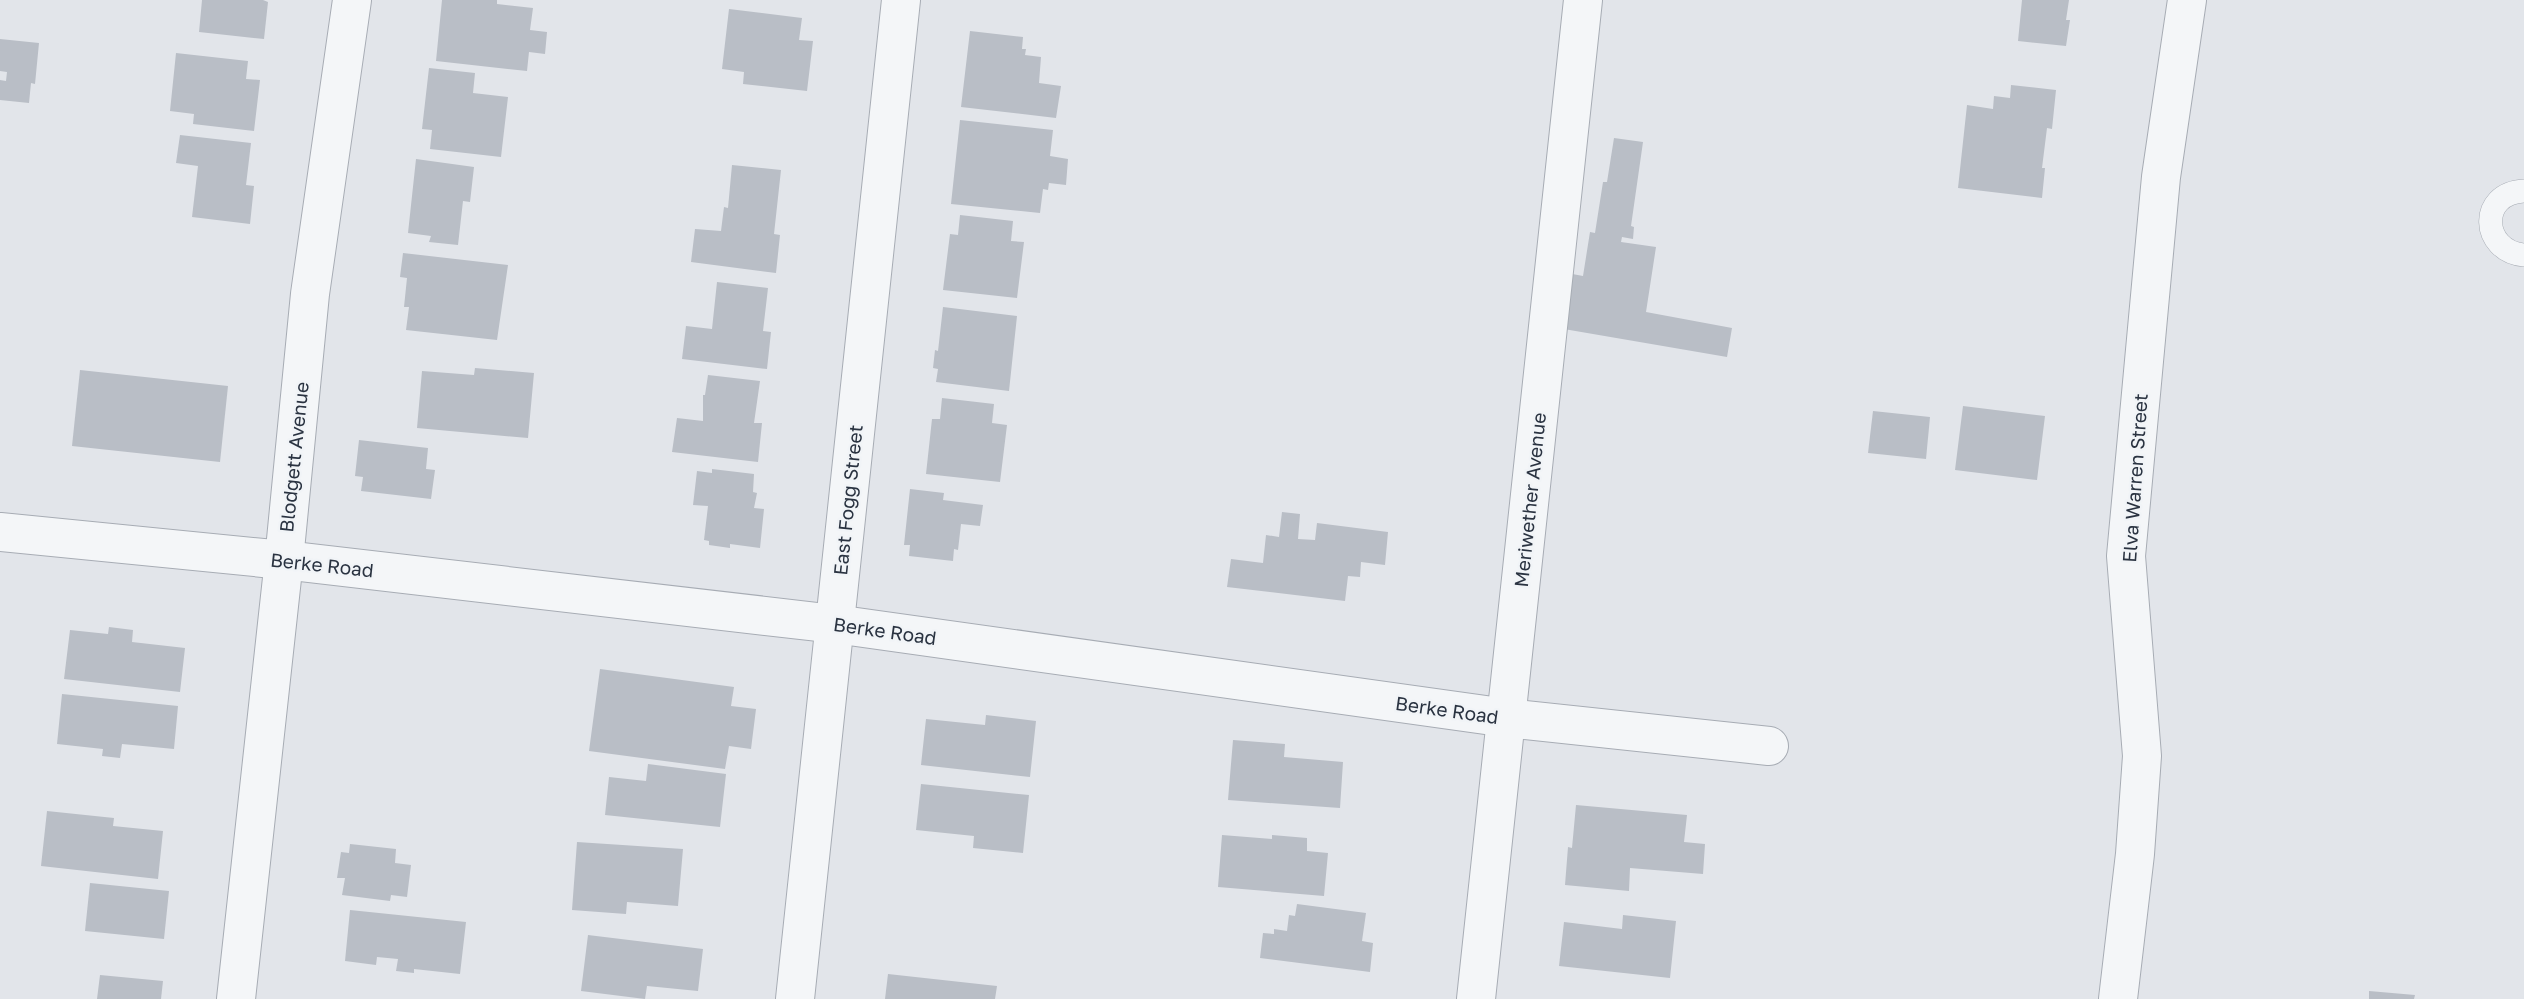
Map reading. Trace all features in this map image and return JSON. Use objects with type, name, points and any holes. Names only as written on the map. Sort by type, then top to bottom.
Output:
[{"type":"street","name":"Blodgett Avenue","points":[[236,999],[310,294],[352,0]]},
{"type":"street","name":"East Fogg Street","points":[[794,999],[901,0]]},
{"type":"street","name":"Meriwether Avenue","points":[[1476,999],[1583,0]]},
{"type":"street","name":"Elva Warren Street","points":[[2118,999],[2135,854],[2142,756],[2126,556],[2161,177],[2187,0]]},
{"type":"street","name":"Berke Road","points":[[0,533],[284,560],[835,624],[1507,718],[1769,746]]},
{"type":"lane","points":[[2524,191],[2511,192],[2494,205],[2490,226],[2499,245],[2524,255]]},
{"type":"building","points":[[202,0],[268,2],[264,39],[199,32]]},
{"type":"building","points":[[442,0],[497,0],[497,4],[533,8],[530,30],[547,32],[545,54],[529,52],[527,71],[436,61]]},
{"type":"building","points":[[2022,0],[2069,0],[2066,20],[2070,20],[2066,46],[2018,41]]},
{"type":"building","points":[[729,9],[802,18],[799,40],[813,41],[807,91],[743,84],[744,72],[722,69]]},
{"type":"building","points":[[970,31],[1023,37],[1022,49],[1026,49],[1025,55],[1041,57],[1039,83],[1061,86],[1056,118],[961,107]]},
{"type":"building","points":[[0,39],[39,43],[35,84],[31,83],[29,103],[0,100],[0,80],[6,81],[7,72],[0,71]]},
{"type":"building","points":[[176,53],[248,61],[246,79],[260,80],[254,131],[193,124],[194,114],[170,111]]},
{"type":"building","points":[[429,68],[475,73],[473,93],[508,97],[501,157],[430,149],[432,130],[422,129]]},
{"type":"building","points":[[2011,85],[2056,90],[2052,129],[2047,128],[2042,168],[2045,168],[2042,198],[1958,188],[1967,105],[1993,109],[1994,96],[2010,98]]},
{"type":"building","points":[[960,120],[1053,130],[1050,156],[1068,159],[1066,185],[1049,183],[1048,190],[1043,189],[1040,213],[951,204]]},
{"type":"building","points":[[180,135],[251,143],[246,185],[254,186],[250,224],[192,217],[198,166],[176,163]]},
{"type":"building","points":[[1614,138],[1643,142],[1631,226],[1634,227],[1633,239],[1622,237],[1621,242],[1656,247],[1646,312],[1732,328],[1727,357],[1558,328],[1567,273],[1583,276],[1590,232],[1595,233],[1603,182],[1607,182]]},
{"type":"building","points":[[416,159],[474,167],[470,202],[463,201],[458,245],[429,242],[431,236],[408,233]]},
{"type":"building","points":[[732,165],[781,170],[774,234],[780,235],[776,273],[691,262],[695,229],[721,231],[724,207],[728,208]]},
{"type":"building","points":[[960,215],[1013,221],[1011,241],[1024,242],[1017,298],[943,290],[950,234],[958,235]]},
{"type":"building","points":[[403,253],[508,265],[497,340],[406,330],[409,307],[404,307],[407,278],[400,277]]},
{"type":"building","points":[[717,282],[768,288],[763,331],[771,332],[767,369],[682,359],[686,326],[712,329]]},
{"type":"building","points":[[943,307],[1017,316],[1009,391],[936,382],[938,369],[933,368],[935,350],[938,351]]},
{"type":"building","points":[[475,368],[534,373],[528,438],[417,428],[422,371],[474,375]]},
{"type":"building","points":[[80,370],[228,386],[220,462],[72,446]]},
{"type":"building","points":[[708,375],[760,381],[754,423],[762,423],[758,462],[672,452],[677,418],[703,421],[703,395]]},
{"type":"building","points":[[942,398],[994,404],[992,423],[1007,425],[1000,482],[926,474],[932,419],[940,419]]},
{"type":"building","points":[[1963,406],[2045,416],[2037,480],[1955,470]]},
{"type":"building","points":[[1873,411],[1930,417],[1926,459],[1868,453]]},
{"type":"building","points":[[359,440],[428,448],[426,469],[435,470],[431,499],[361,491],[363,477],[355,476]]},
{"type":"building","points":[[712,469],[754,474],[753,492],[757,493],[754,508],[764,509],[760,548],[730,544],[730,548],[709,545],[709,541],[704,540],[708,506],[693,505],[697,471],[712,473]]},
{"type":"building","points":[[910,489],[944,493],[943,500],[983,505],[980,526],[961,524],[958,550],[954,549],[953,561],[909,556],[910,545],[904,545]]},
{"type":"building","points":[[1282,512],[1300,514],[1298,539],[1315,540],[1317,523],[1388,532],[1385,565],[1361,562],[1360,577],[1348,576],[1345,601],[1227,587],[1231,559],[1263,563],[1266,535],[1279,537]]},
{"type":"building","points":[[109,627],[133,630],[132,642],[185,648],[180,692],[64,679],[70,630],[108,634]]},
{"type":"building","points":[[600,669],[734,687],[731,706],[756,709],[751,749],[729,746],[725,769],[589,751]]},
{"type":"building","points":[[62,694],[178,706],[174,749],[122,744],[120,758],[102,756],[103,749],[57,744]]},
{"type":"building","points":[[986,715],[1036,721],[1030,777],[921,765],[926,719],[985,725]]},
{"type":"building","points":[[1233,740],[1285,744],[1284,757],[1343,762],[1340,808],[1228,800]]},
{"type":"building","points":[[648,764],[726,774],[720,827],[605,815],[609,777],[646,781]]},
{"type":"building","points":[[921,784],[1029,795],[1023,853],[973,848],[974,836],[916,830]]},
{"type":"building","points":[[1576,805],[1687,815],[1684,842],[1705,844],[1703,874],[1630,868],[1629,891],[1565,885],[1568,847],[1572,848]]},
{"type":"building","points":[[47,811],[114,818],[113,826],[163,831],[158,879],[41,866]]},
{"type":"building","points":[[1222,835],[1272,839],[1272,835],[1307,838],[1307,851],[1328,853],[1324,896],[1218,887]]},
{"type":"building","points":[[577,842],[683,849],[678,906],[627,902],[626,914],[572,910]]},
{"type":"building","points":[[350,844],[396,849],[395,863],[411,865],[407,897],[391,895],[390,901],[342,895],[345,878],[337,878],[341,852],[349,853]]},
{"type":"building","points":[[90,883],[169,891],[164,939],[85,931]]},
{"type":"building","points":[[1297,904],[1366,913],[1362,941],[1373,943],[1370,972],[1260,958],[1263,933],[1274,934],[1274,929],[1287,931],[1289,915],[1295,916]]},
{"type":"building","points":[[350,910],[466,922],[460,974],[414,969],[414,973],[396,971],[398,959],[377,957],[376,965],[345,961]]},
{"type":"building","points":[[1623,915],[1676,921],[1670,978],[1559,966],[1564,922],[1622,929]]},
{"type":"building","points":[[588,935],[703,949],[698,991],[647,986],[645,999],[581,991]]},
{"type":"building","points":[[888,974],[997,986],[995,999],[885,999]]},
{"type":"building","points":[[100,975],[163,981],[161,999],[97,999]]},
{"type":"building","points":[[2369,991],[2415,995],[2414,999],[2369,999]]}]
